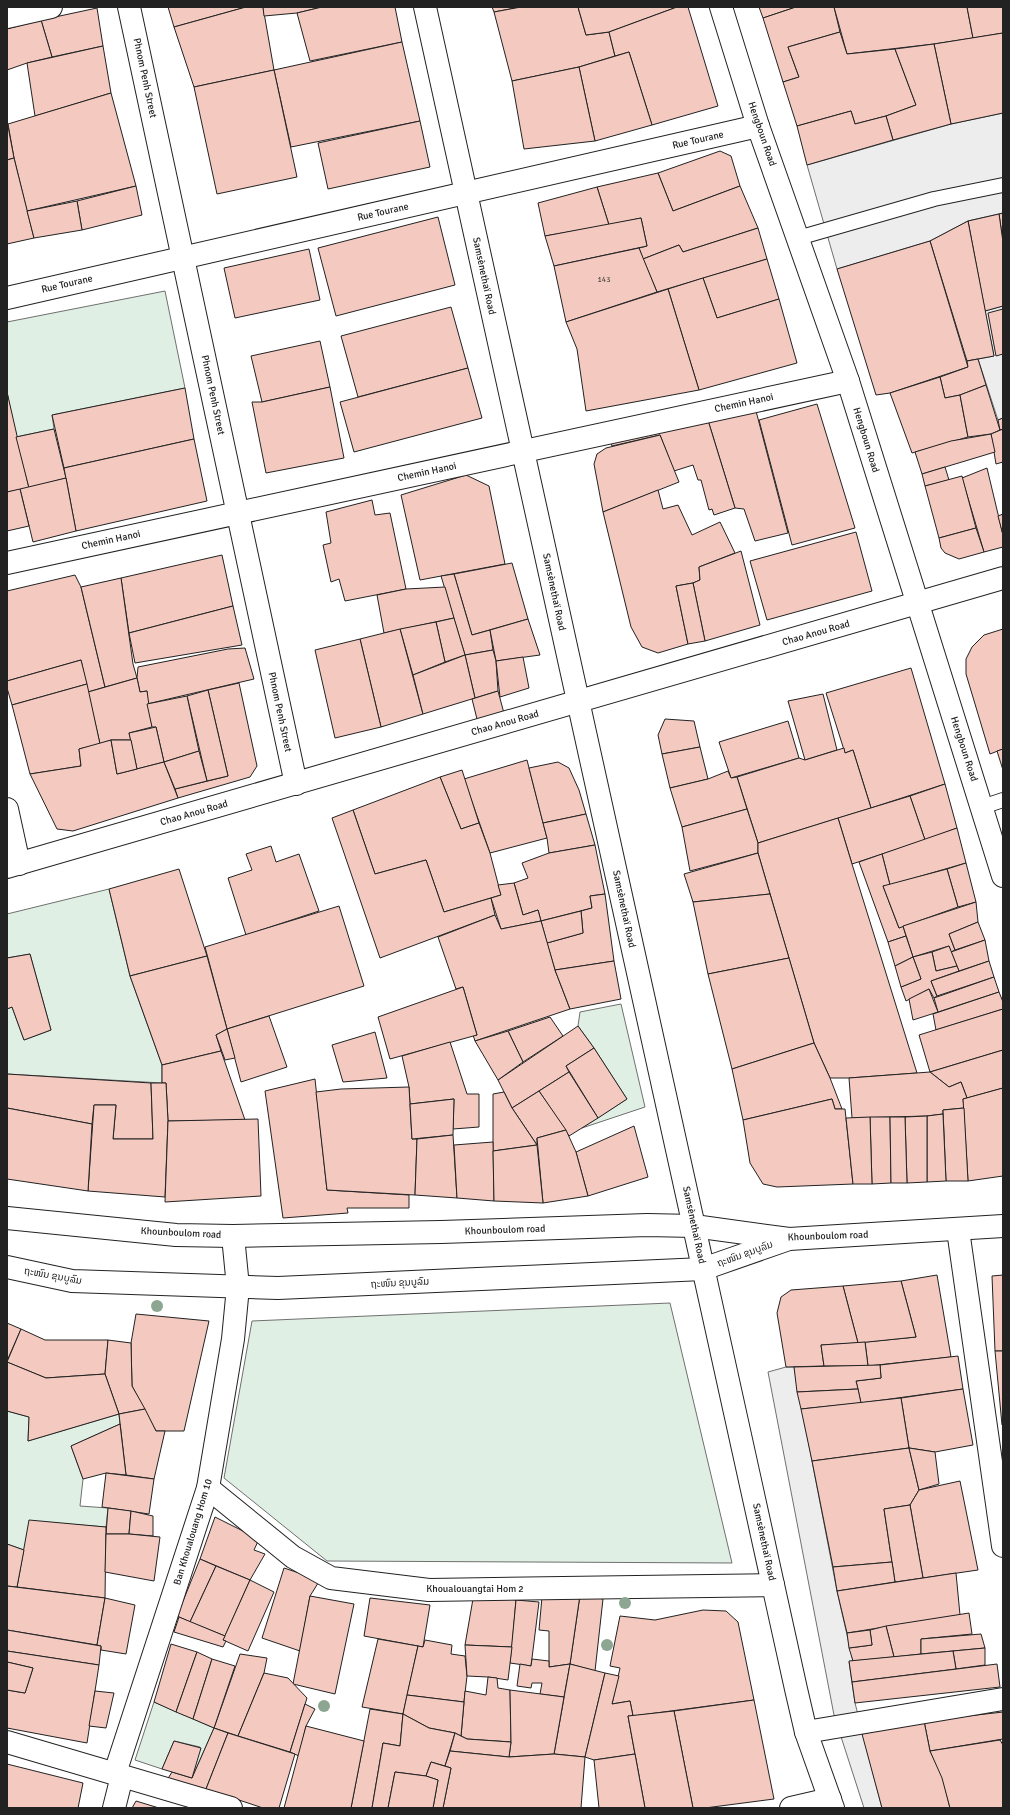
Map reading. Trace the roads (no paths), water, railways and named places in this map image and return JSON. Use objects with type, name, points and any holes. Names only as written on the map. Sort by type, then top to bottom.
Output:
[{"type":"main road","points":[[7,17],[51,7]]},
{"type":"main road","name":"Phnom Penh Street","points":[[129,7],[296,784]]},
{"type":"main road","name":"Samsènethaï Road","points":[[425,7],[806,1732],[831,1803]]},
{"type":"main road","name":"Hengboun Road","points":[[721,7],[758,126],[848,381],[1003,876]]},
{"type":"main road","name":"Rue Tourane","points":[[7,298],[758,126]]},
{"type":"main road","name":"Chemin Hanoi","points":[[7,563],[848,381]]},
{"type":"main road","name":"Chao Anou Road","points":[[13,865],[1003,578]]},
{"type":"main road","points":[[7,809],[13,865]]},
{"type":"main road","name":"Khounboulom road","points":[[7,1218],[176,1235],[233,1236],[449,1232],[646,1225],[694,1226],[789,1239],[958,1230],[1003,1226]]},
{"type":"main road","points":[[958,1230],[1003,1546]]},
{"type":"main road","name":"Ban Khoualouang Hom 10","points":[[114,1808],[119,1775],[208,1488],[233,1339],[238,1287],[233,1236]]},
{"type":"main road","name":"ຖະໜົນ ຂຸນບູລົມ","points":[[7,1267],[72,1281],[278,1288],[703,1269],[789,1239]]},
{"type":"main road","name":"Khoualouangtai Hom 2","points":[[208,1488],[293,1557],[330,1578],[430,1590],[773,1585]]},
{"type":"main road","points":[[806,1732],[1003,1699]]},
{"type":"main road","points":[[7,1742],[230,1808]]},
{"type":"main road","points":[[791,1808],[831,1803]]},
{"type":"lane","points":[[798,238],[934,199],[1003,185]]},
{"type":"lane","points":[[982,807],[1003,800]]}]
